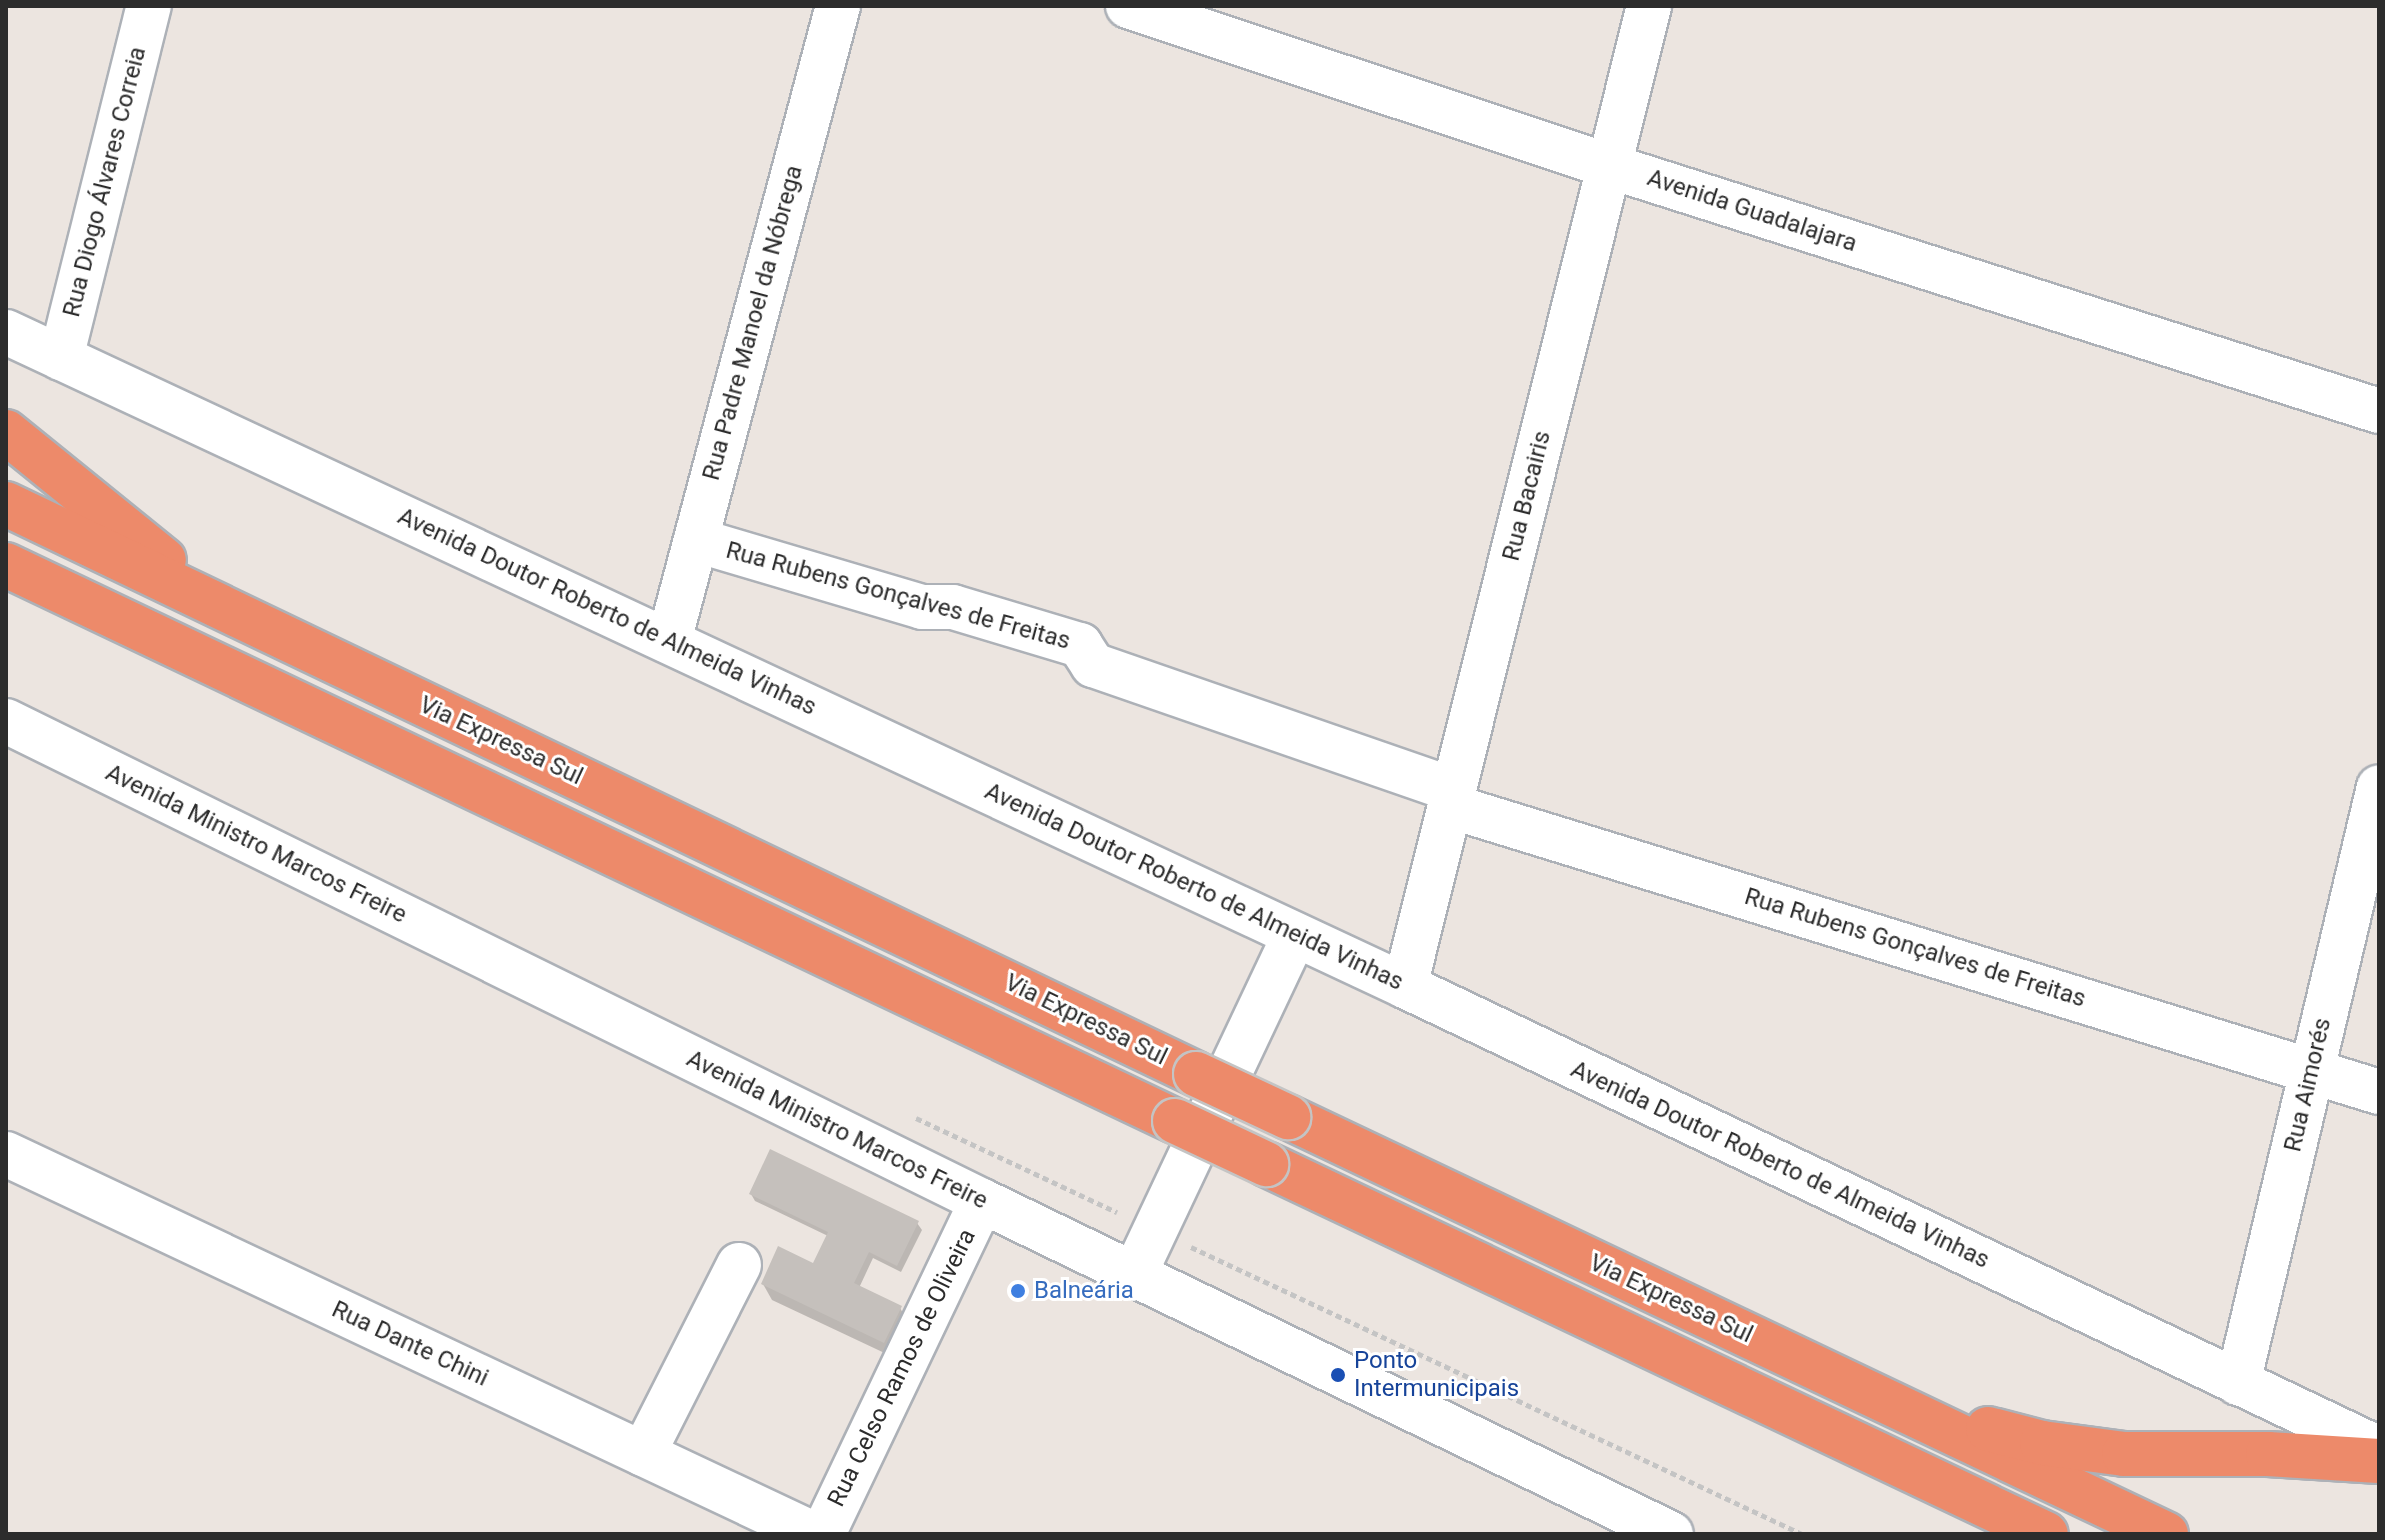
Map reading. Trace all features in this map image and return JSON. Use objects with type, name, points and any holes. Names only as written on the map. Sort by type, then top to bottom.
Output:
[{"type":"highway","points":[[6,432],[127,532],[239,617]]},
{"type":"highway","name":"Via Expressa Sul","points":[[6,504],[2166,1534]]},
{"type":"highway","points":[[6,565],[2046,1534]]},
{"type":"highway","points":[[1942,1429],[1988,1428],[2042,1443],[2124,1454],[2268,1454],[2379,1461]]},
{"type":"street","name":"Rua Diogo Álvares Correia","points":[[61,358],[149,6]]},
{"type":"street","name":"Rua Padre Manoel da Nóbrega","points":[[669,641],[838,6]]},
{"type":"street","name":"Avenida Guadalajara","points":[[1128,6],[1609,166],[2379,411]]},
{"type":"street","name":"Rua Bacairis","points":[[1405,986],[1649,6]]},
{"type":"street","name":"Avenida Doutor Roberto de Almeida Vinhas","points":[[6,332],[1405,986],[2379,1449]]},
{"type":"street","name":"Rua Rubens Gonçalves de Freitas","points":[[696,540],[922,607],[953,607],[1080,645],[1093,665],[1452,798],[2379,1092]]},
{"type":"street","name":"Avenida Ministro Marcos Freire","points":[[6,721],[982,1201],[1671,1534]]},
{"type":"street","name":"Rua Aimorés","points":[[2238,1383],[2379,787]]},
{"type":"street","points":[[1134,1275],[1295,935]]},
{"type":"street","name":"Rua Dante Chini","points":[[6,1154],[813,1534]]},
{"type":"street","name":"Rua Celso Ramos de Oliveira","points":[[823,1534],[982,1201]]},
{"type":"street","points":[[643,1454],[739,1265]]},
{"type":"building","points":[[770,1149],[919,1221],[897,1266],[869,1252],[854,1283],[902,1306],[884,1343],[761,1284],[778,1246],[813,1263],[828,1232],[749,1194]]},
{"type":"place","name":"Balneária","points":[[1018,1291]]},
{"type":"place","name":"Ponto Intermunicipais","points":[[1338,1375]]}]
